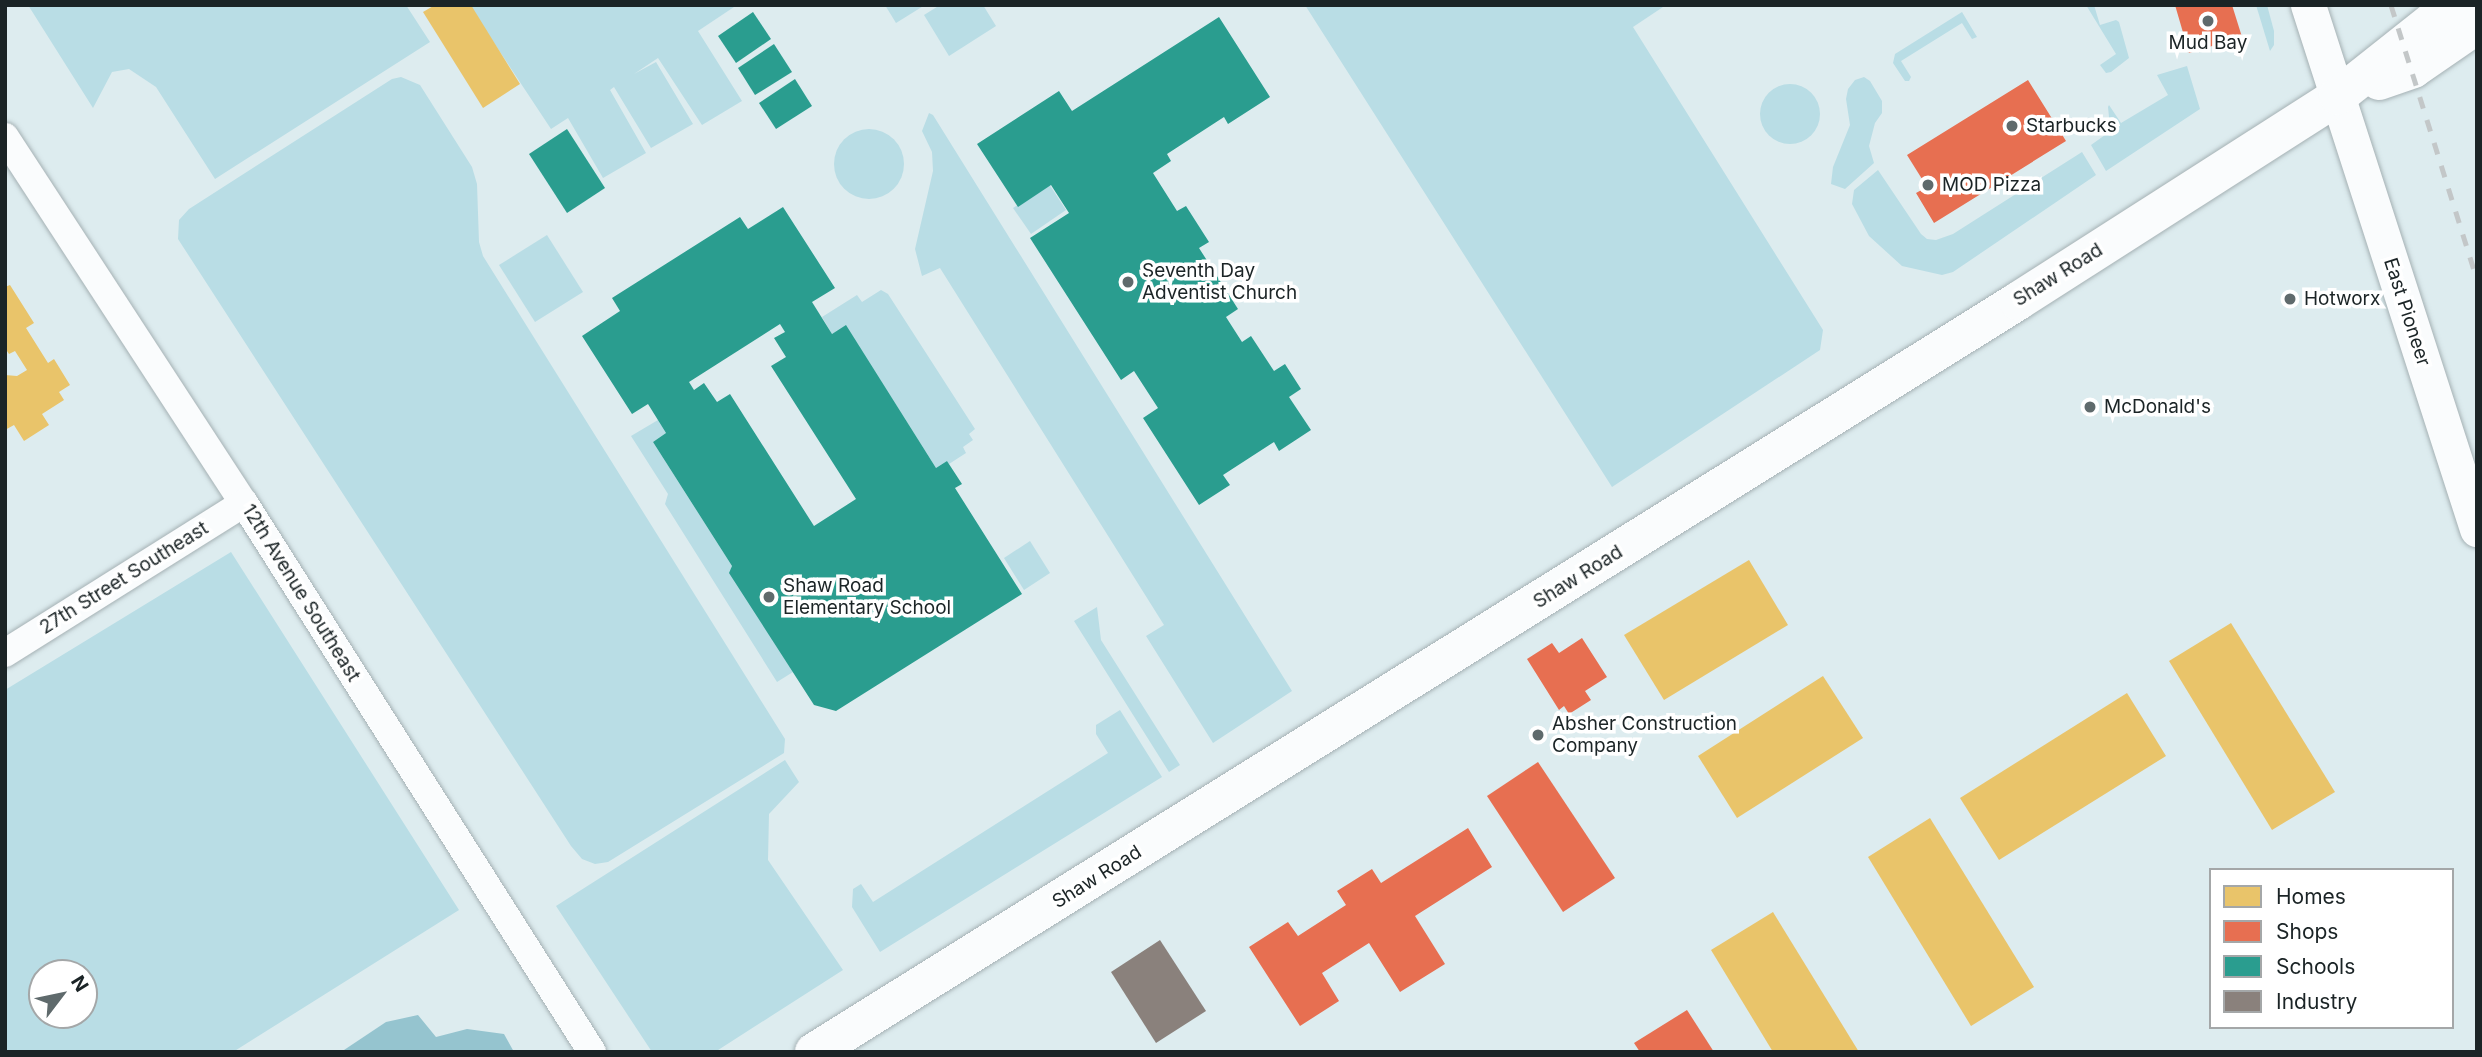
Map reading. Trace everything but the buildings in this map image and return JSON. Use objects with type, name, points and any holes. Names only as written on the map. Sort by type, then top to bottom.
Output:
[{"type":"main road","name":"Shaw Road","points":[[814,1052],[1781,450],[2338,96],[2453,5]]},
{"type":"main road","name":"Shaw Road","points":[[2338,96],[2413,69],[2477,25]]},
{"type":"street","name":"East Pioneer","points":[[2308,5],[2477,529]]},
{"type":"street","name":"12th Avenue Southeast","points":[[5,136],[244,503],[592,1052]]},
{"type":"street","name":"27th Street Southeast","points":[[5,653],[244,503]]},
{"type":"shaded area","points":[[28,5],[406,5],[430,42],[215,179],[156,87],[129,69],[112,72],[93,108]]},
{"type":"shaded area","points":[[469,5],[737,5],[698,31],[742,101],[702,125],[658,58],[634,74],[656,62],[693,124],[651,148],[614,87],[610,90],[646,153],[603,178],[568,118],[551,129]]},
{"type":"shaded area","points":[[885,5],[925,5],[896,23]]},
{"type":"shaded area","points":[[940,5],[983,5],[996,26],[949,56],[924,15]]},
{"type":"shaded area","points":[[1305,5],[1666,5],[1633,27],[1823,330],[1820,350],[1612,487]]},
{"type":"shaded area","points":[[2086,5],[2094,5],[2100,25],[2116,20],[2119,22],[2129,58],[2111,72],[2106,73],[2100,65],[2116,54]]},
{"type":"shaded area","points":[[2256,5],[2267,5],[2274,31],[2274,45],[2270,51]]},
{"type":"shaded area","points":[[1962,12],[1977,37],[1972,39],[1962,23],[1901,61],[1911,77],[1909,81],[1905,81],[1893,63],[1895,54]]},
{"type":"shaded area","points":[[2187,66],[2200,109],[2106,171],[2091,145],[2105,135],[2110,127],[2109,105],[2121,123],[2168,95],[2157,75]]},
{"type":"shaded area","points":[[401,77],[420,85],[472,167],[477,184],[479,242],[483,256],[785,739],[784,753],[608,862],[595,864],[582,859],[571,846],[178,239],[179,220],[189,209],[392,79]]},
{"type":"shaded area","points":[[1864,77],[1870,81],[1882,101],[1882,113],[1875,123],[1869,146],[1874,163],[1845,189],[1831,184],[1833,167],[1850,125],[1846,99],[1848,89],[1855,80]]},
{"type":"shaded area","points":[[1790,84],[1811,93],[1820,114],[1811,135],[1790,144],[1769,135],[1760,114],[1769,93]]},
{"type":"shaded area","points":[[929,113],[933,115],[1292,691],[1213,743],[1146,636],[1164,625],[940,268],[922,276],[915,249],[933,171],[932,152],[922,131]]},
{"type":"shaded area","points":[[869,129],[888,135],[898,145],[904,164],[898,183],[888,193],[869,199],[850,193],[840,183],[834,164],[840,145],[850,135]]},
{"type":"shaded area","points":[[2082,152],[2096,175],[1953,272],[1942,275],[1902,266],[1869,236],[1852,204],[1854,190],[1878,170],[1921,234],[1927,239],[1936,240],[1953,234]]},
{"type":"shaded area","points":[[1049,184],[1066,210],[1031,234],[1013,208]]},
{"type":"shaded area","points":[[547,235],[583,292],[535,322],[499,265]]},
{"type":"shaded area","points":[[881,290],[888,294],[975,429],[969,434],[973,440],[963,447],[966,453],[949,464],[947,461],[936,468],[846,326],[832,334],[822,317],[857,295],[862,302]]},
{"type":"shaded area","points":[[658,420],[666,433],[653,442],[732,566],[730,573],[793,672],[777,682],[665,504],[668,494],[631,436]]},
{"type":"shaded area","points":[[1030,541],[1050,573],[1024,590],[1004,558]]},
{"type":"shaded area","points":[[231,552],[459,910],[233,1052],[5,1052],[5,690]]},
{"type":"shaded area","points":[[1097,607],[1101,640],[1180,765],[1169,772],[1074,621]]},
{"type":"shaded area","points":[[1120,710],[1162,777],[880,952],[852,907],[853,889],[861,884],[873,902],[1108,753],[1096,734],[1096,725]]},
{"type":"shaded area","points":[[785,760],[799,782],[769,814],[768,860],[843,970],[715,1052],[652,1052],[556,906]]},
{"type":"shaded area","points":[[418,1015],[436,1037],[467,1029],[504,1034],[514,1052],[341,1052],[386,1022]]},
{"type":"railway","points":[[2391,5],[2477,280]]},
{"type":"place","name":"Mud Bay","points":[[2208,21]]},
{"type":"place","name":"Starbucks","points":[[2012,126]]},
{"type":"place","name":"MOD Pizza","points":[[1928,185]]},
{"type":"place","name":"Seventh Day Adventist Church","points":[[1128,282]]},
{"type":"place","name":"Hotworx","points":[[2290,299]]},
{"type":"place","name":"McDonald's","points":[[2090,407]]},
{"type":"place","name":"Shaw Road Elementary School","points":[[769,597]]},
{"type":"place","name":"Absher Construction Company","points":[[1538,735]]}]
